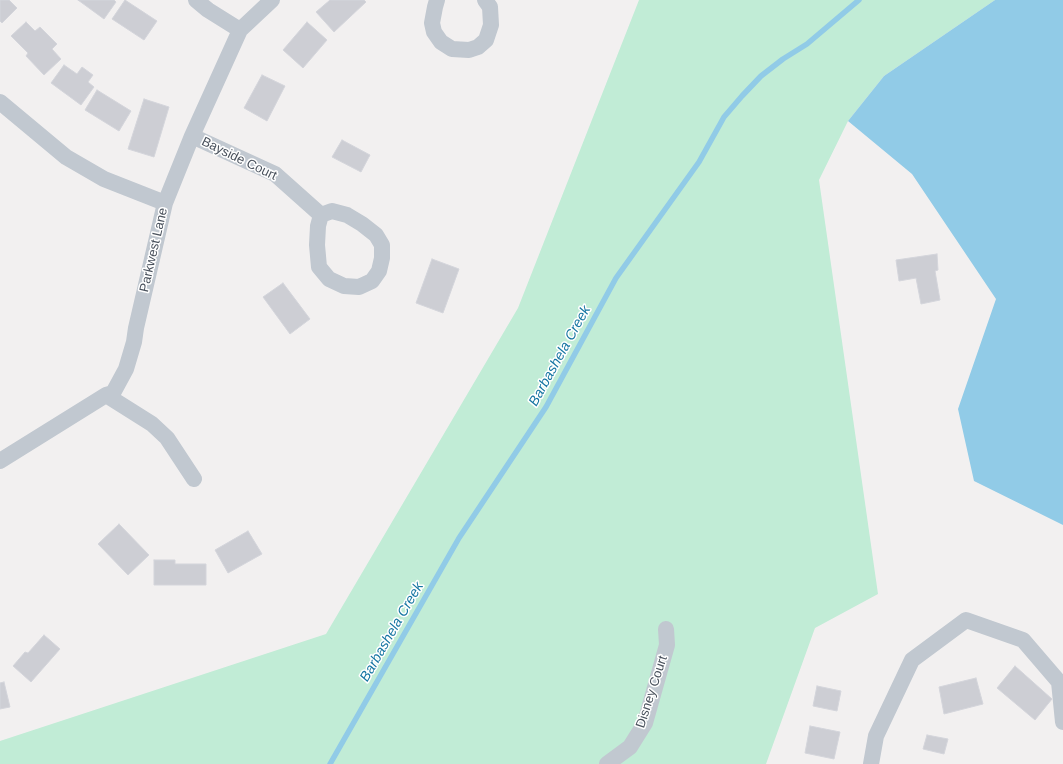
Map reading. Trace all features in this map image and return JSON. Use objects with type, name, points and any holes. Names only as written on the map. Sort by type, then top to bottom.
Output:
[{"type":"street","points":[[196,0],[208,10],[240,30]]},
{"type":"street","name":"Parkwest Lane","points":[[0,461],[106,395],[113,393],[126,368],[134,342],[166,203],[192,136],[240,30],[272,0]]},
{"type":"street","points":[[437,0],[432,23],[434,32],[441,42],[452,49],[469,50],[478,47],[486,40],[491,25],[490,7],[485,0]]},
{"type":"street","points":[[0,102],[66,157],[104,179],[166,203]]},
{"type":"street","name":"Bayside Court","points":[[192,136],[275,174],[321,215]]},
{"type":"street","points":[[332,211],[347,215],[376,235],[382,245],[382,258],[379,272],[372,281],[358,287],[344,286],[329,279],[319,267],[317,245],[318,226],[321,215],[332,211]]},
{"type":"street","points":[[106,395],[152,424],[167,438],[194,479]]},
{"type":"street","points":[[871,764],[876,736],[912,660],[966,620],[1023,640],[1059,682],[1063,722]]},
{"type":"street","name":"Disney Court","points":[[607,764],[630,747],[645,723],[667,645],[666,629]]},
{"type":"green space","points":[[639,0],[995,0],[884,76],[848,121],[819,180],[878,594],[815,628],[766,764],[0,764],[0,741],[326,634],[518,308]]},
{"type":"water","points":[[995,0],[1063,0],[1063,525],[974,481],[958,409],[996,299],[912,174],[848,121],[884,76]]},
{"type":"building","points":[[0,0],[9,0],[17,8],[2,23],[0,21]]},
{"type":"building","points":[[78,0],[114,0],[116,2],[104,19]]},
{"type":"building","points":[[125,0],[157,21],[144,40],[112,19]]},
{"type":"building","points":[[330,0],[364,0],[366,2],[334,32],[316,12]]},
{"type":"building","points":[[26,22],[35,31],[40,27],[57,44],[52,49],[61,59],[44,75],[26,56],[28,53],[11,36]]},
{"type":"building","points":[[307,22],[327,40],[303,68],[283,50]]},
{"type":"building","points":[[64,65],[77,74],[82,67],[93,75],[88,82],[94,87],[81,105],[51,83]]},
{"type":"building","points":[[262,75],[285,86],[267,121],[244,108]]},
{"type":"building","points":[[97,90],[131,111],[119,131],[85,110]]},
{"type":"building","points":[[144,99],[169,107],[154,157],[128,149]]},
{"type":"building","points":[[342,140],[370,155],[361,172],[332,157]]},
{"type":"building","points":[[937,254],[938,270],[935,271],[940,300],[921,304],[916,278],[899,281],[896,260]]},
{"type":"building","points":[[432,259],[459,269],[443,313],[416,303]]},
{"type":"building","points":[[283,283],[310,319],[290,334],[263,297]]},
{"type":"building","points":[[119,524],[149,555],[128,575],[98,544]]},
{"type":"building","points":[[248,531],[262,554],[228,573],[215,550]]},
{"type":"building","points":[[154,560],[175,560],[175,564],[206,564],[206,585],[154,585]]},
{"type":"building","points":[[44,635],[60,649],[31,682],[13,666],[25,652],[28,653]]},
{"type":"building","points":[[1015,666],[1052,699],[1035,720],[997,688]]},
{"type":"building","points":[[976,678],[983,704],[944,714],[939,687]]},
{"type":"building","points":[[4,682],[10,707],[0,709],[0,683]]},
{"type":"building","points":[[817,686],[841,691],[837,711],[813,706]]},
{"type":"building","points":[[810,726],[840,732],[834,759],[805,753]]},
{"type":"building","points":[[927,735],[948,739],[944,754],[923,749]]},
{"type":"waterway","name":"Barbashela Creek","points":[[330,764],[459,538],[546,407],[616,278],[699,162],[724,117],[761,76],[783,59],[807,44],[859,0]]}]
